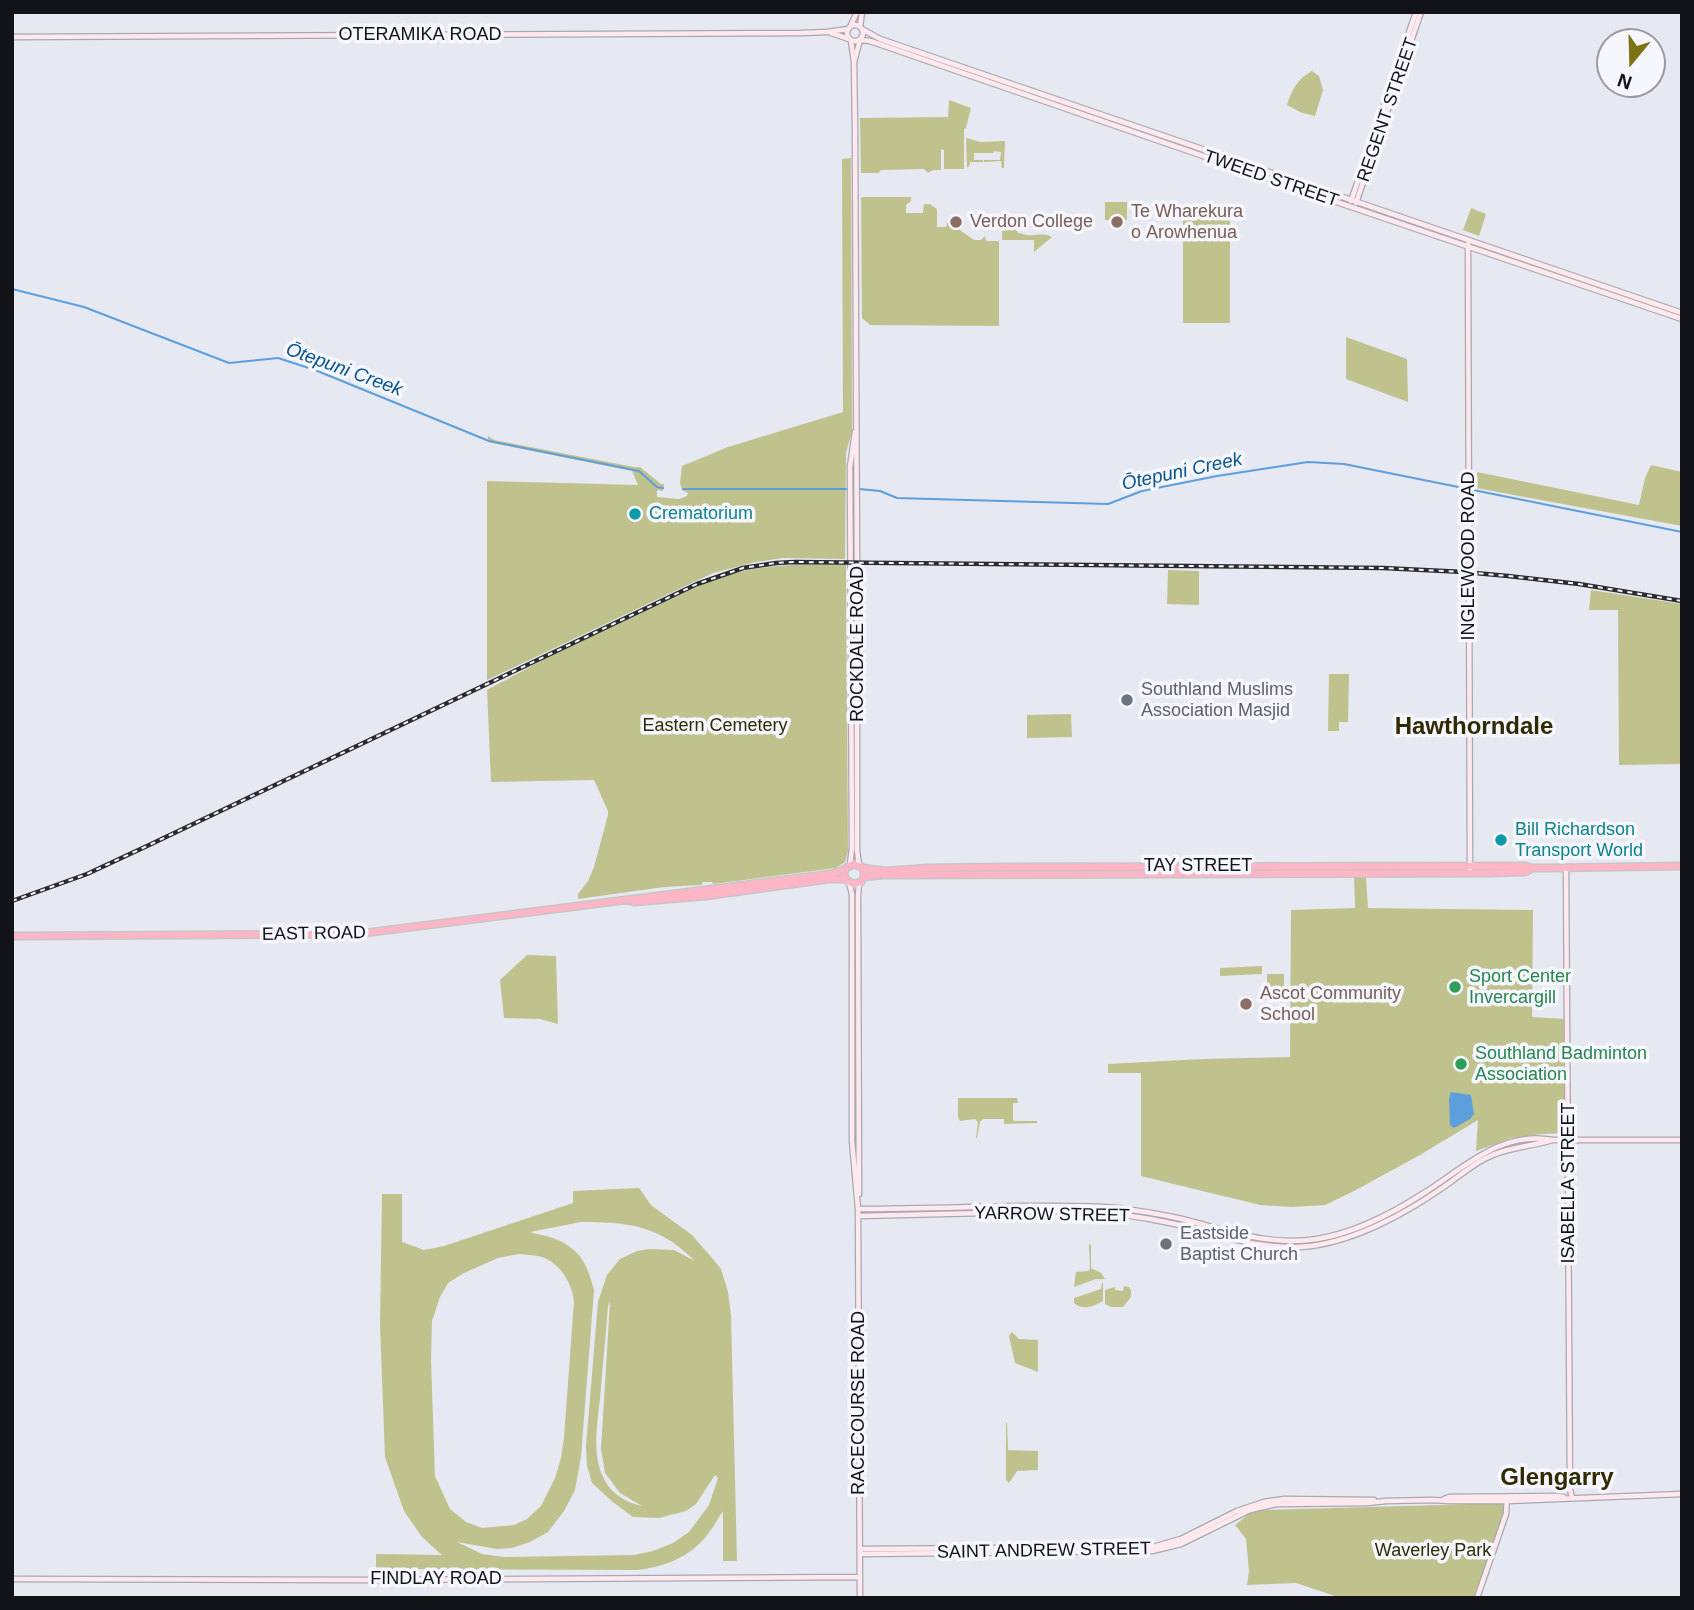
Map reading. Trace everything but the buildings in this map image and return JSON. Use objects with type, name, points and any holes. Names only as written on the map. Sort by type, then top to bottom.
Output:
[{"type":"highway","name":"TAY STREET","points":[[847,881],[882,874],[1682,866]]},
{"type":"highway","name":"TAY STREET","points":[[848,867],[885,870],[1339,870]]},
{"type":"highway","points":[[847,881],[848,867]]},
{"type":"highway","name":"EAST ROAD","points":[[12,936],[357,934],[831,874],[848,867]]},
{"type":"highway","points":[[861,867],[861,880]]},
{"type":"highway","name":"EAST ROAD","points":[[614,902],[672,900],[829,879],[847,881]]},
{"type":"street","points":[[860,12],[863,34],[860,40],[855,42],[846,34],[860,12]]},
{"type":"street","name":"REGENT STREET","points":[[1353,204],[1419,12]]},
{"type":"street","points":[[850,27],[856,25],[861,28]]},
{"type":"street","name":"OTERAMIKA ROAD","points":[[12,37],[827,32],[850,27]]},
{"type":"street","name":"TWEED STREET","points":[[861,28],[880,39],[1092,115]]},
{"type":"street","name":"OTERAMIKA ROAD","points":[[827,32],[850,40]]},
{"type":"street","name":"ROCKDALE ROAD","points":[[848,867],[852,848],[857,489],[854,62],[850,40]]},
{"type":"street","name":"TWEED STREET","points":[[860,40],[873,42],[1682,313]]},
{"type":"street","name":"ROCKDALE ROAD","points":[[854,62],[860,40]]},
{"type":"street","name":"TWEED STREET","points":[[1468,243],[1682,319]]},
{"type":"street","name":"INGLEWOOD ROAD","points":[[1468,243],[1470,869]]},
{"type":"street","name":"ROCKDALE ROAD","points":[[856,424],[850,489],[857,854],[861,867]]},
{"type":"street","name":"ISABELLA STREET","points":[[1566,868],[1572,1497]]},
{"type":"street","name":"RACECOURSE ROAD","points":[[860,1598],[858,896],[861,880]]},
{"type":"street","name":"RACECOURSE ROAD","points":[[847,881],[852,894],[852,1108],[858,1209]]},
{"type":"street","points":[[852,1108],[859,1108]]},
{"type":"street","name":"YARROW STREET","points":[[858,1209],[1094,1206],[1157,1214],[1256,1238],[1306,1240],[1335,1235],[1388,1213],[1426,1192],[1471,1159],[1494,1148],[1541,1137],[1553,1140]]},
{"type":"street","name":"YARROW STREET","points":[[858,1216],[1069,1211],[1104,1213],[1159,1220],[1257,1244],[1311,1246],[1351,1235],[1396,1215],[1494,1154],[1517,1147],[1569,1139],[1682,1140]]},
{"type":"street","name":"SAINT ANDREW STREET","points":[[860,1551],[1152,1551],[1181,1544],[1228,1519],[1258,1507],[1285,1503],[1682,1494]]},
{"type":"street","points":[[1477,1598],[1505,1516],[1507,1499]]},
{"type":"street","name":"FINDLAY ROAD","points":[[12,1579],[860,1577]]},
{"type":"green space","points":[[1312,71],[1319,76],[1323,90],[1315,116],[1287,105],[1296,85]]},
{"type":"green space","points":[[949,100],[971,108],[964,129],[964,169],[944,169],[944,150],[941,149],[941,170],[928,173],[924,169],[861,173],[860,118],[948,117]]},
{"type":"green space","points":[[966,138],[981,142],[1005,141],[1004,168],[1001,161],[984,162],[1000,160],[1001,152],[994,151],[974,153],[974,160],[983,162],[970,162],[967,168]]},
{"type":"green space","points":[[851,158],[852,431],[846,453],[845,559],[783,558],[713,573],[487,680],[487,481],[638,485],[632,471],[488,442],[488,436],[494,440],[640,467],[664,484],[663,491],[657,490],[657,497],[679,499],[688,493],[682,490],[680,483],[682,466],[728,447],[843,412],[842,159]]},
{"type":"green space","points":[[863,197],[911,197],[911,201],[906,205],[906,213],[923,213],[924,204],[930,204],[937,209],[937,227],[957,223],[957,228],[974,240],[981,240],[985,236],[986,241],[999,241],[999,326],[870,325],[862,318]]},
{"type":"green space","points":[[1105,202],[1127,202],[1127,220],[1105,220]]},
{"type":"green space","points":[[1183,206],[1206,210],[1207,219],[1230,220],[1230,323],[1183,323]]},
{"type":"green space","points":[[1471,208],[1486,214],[1479,236],[1463,230]]},
{"type":"green space","points":[[1015,227],[1018,233],[1052,237],[1034,252],[1034,240],[1002,240],[1002,231]]},
{"type":"green space","points":[[1346,337],[1407,359],[1408,402],[1346,379]]},
{"type":"green space","points":[[1651,465],[1682,472],[1682,526],[1476,488],[1477,472],[1639,505]]},
{"type":"green space","name":"Eastern Cemetery","points":[[846,564],[848,851],[845,862],[836,868],[578,899],[578,894],[594,867],[608,811],[594,780],[491,782],[487,690],[550,656],[715,578],[764,567]]},
{"type":"green space","points":[[1168,570],[1199,571],[1199,605],[1167,604]]},
{"type":"green space","points":[[1591,590],[1682,604],[1682,764],[1619,765],[1618,610],[1589,610]]},
{"type":"green space","points":[[1329,674],[1349,674],[1348,722],[1339,722],[1339,731],[1328,731]]},
{"type":"green space","points":[[1071,714],[1072,737],[1027,738],[1027,715]]},
{"type":"green space","points":[[1354,875],[1366,877],[1368,908],[1533,910],[1532,1017],[1565,1019],[1567,1133],[1511,1138],[1476,1151],[1478,1120],[1420,1155],[1325,1205],[1260,1205],[1141,1176],[1141,1073],[1108,1073],[1108,1064],[1290,1057],[1291,910],[1355,908]]},
{"type":"green space","points":[[527,955],[556,956],[558,1024],[540,1019],[504,1018],[500,980]]},
{"type":"green space","points":[[1262,966],[1262,974],[1220,976],[1220,968]]},
{"type":"green space","points":[[1267,974],[1284,974],[1281,1000],[1262,1000],[1262,990],[1267,989]]},
{"type":"green space","points":[[958,1098],[1017,1098],[1018,1103],[1013,1103],[1013,1120],[1037,1123],[1004,1124],[1004,1119],[983,1119],[976,1138],[978,1122],[975,1119],[960,1121]]},
{"type":"green space","points":[[639,1188],[651,1205],[692,1235],[721,1269],[731,1315],[737,1561],[723,1561],[723,1511],[697,1546],[673,1561],[646,1569],[376,1569],[376,1554],[442,1555],[422,1537],[404,1511],[385,1457],[380,1326],[382,1194],[402,1194],[402,1242],[424,1250],[444,1246],[573,1203],[573,1191]],"holes":[[[581,1222],[615,1223],[648,1230],[672,1242],[695,1261],[674,1250],[637,1251],[620,1259],[607,1275],[598,1302],[586,1446],[587,1466],[592,1483],[633,1517],[659,1518],[686,1511],[696,1504],[715,1475],[718,1478],[709,1505],[689,1532],[673,1543],[653,1551],[634,1555],[504,1557],[482,1554],[457,1542],[497,1549],[512,1548],[530,1542],[548,1532],[564,1511],[575,1490],[581,1457],[594,1290],[586,1267],[573,1249],[555,1239],[530,1232]],[[519,1254],[548,1260],[564,1274],[574,1301],[564,1437],[555,1478],[541,1506],[527,1519],[514,1525],[482,1528],[466,1522],[450,1509],[435,1476],[432,1321],[448,1283],[498,1258]],[[610,1301],[601,1449],[605,1473],[620,1493],[642,1506],[625,1500],[611,1489],[604,1479],[597,1457],[596,1434]]]},
{"type":"green space","points":[[1089,1244],[1091,1268],[1101,1273],[1105,1279],[1096,1279],[1074,1287],[1076,1272],[1090,1269]]},
{"type":"green space","points":[[1102,1283],[1103,1301],[1085,1307],[1074,1303],[1074,1298],[1101,1289]]},
{"type":"green space","points":[[1124,1286],[1131,1290],[1131,1297],[1123,1307],[1105,1304],[1105,1290],[1115,1287],[1115,1290],[1123,1291]]},
{"type":"green space","points":[[1012,1332],[1019,1339],[1038,1340],[1038,1372],[1015,1363],[1009,1336]]},
{"type":"green space","points":[[1006,1423],[1008,1450],[1038,1451],[1038,1470],[1017,1471],[1009,1483],[1006,1480]]},
{"type":"green space","name":"Waverley Park","points":[[1509,1503],[1474,1598],[1341,1598],[1296,1583],[1247,1585],[1249,1571],[1246,1539],[1235,1525],[1254,1510]]},
{"type":"water","points":[[1451,1092],[1471,1095],[1474,1114],[1454,1128],[1450,1125]]},
{"type":"waterway","name":"Ōtepuni Creek","points":[[12,289],[84,307],[229,363],[278,358],[315,370],[489,441],[639,471],[657,487],[663,488]]},
{"type":"waterway","name":"Ōtepuni Creek","points":[[859,489],[880,491],[897,498],[1108,504],[1142,491],[1308,462],[1344,464],[1682,532]]},
{"type":"waterway","name":"Ōtepuni Creek","points":[[683,489],[850,489]]},
{"type":"railway","points":[[12,901],[87,874],[697,584],[743,568],[795,562],[1383,568],[1508,576],[1579,584],[1682,601]]},
{"type":"place","name":"Verdon College","points":[[956,222]]},
{"type":"place","name":"Te Wharekura o Arowhenua","points":[[1117,222]]},
{"type":"place","name":"Crematorium","points":[[635,514]]},
{"type":"place","name":"Southland Muslims Association Masjid","points":[[1127,700]]},
{"type":"place","name":"Bill Richardson Transport World","points":[[1501,840]]},
{"type":"place","name":"Sport Center Invercargill","points":[[1455,987]]},
{"type":"place","name":"Ascot Community School","points":[[1246,1004]]},
{"type":"place","name":"Southland Badminton Association","points":[[1461,1064]]},
{"type":"place","name":"Eastside Baptist Church","points":[[1166,1244]]},
{"type":"district","name":"Hawthorndale","points":[[1474,727]]},
{"type":"district","name":"Glengarry","points":[[1557,1478]]}]
